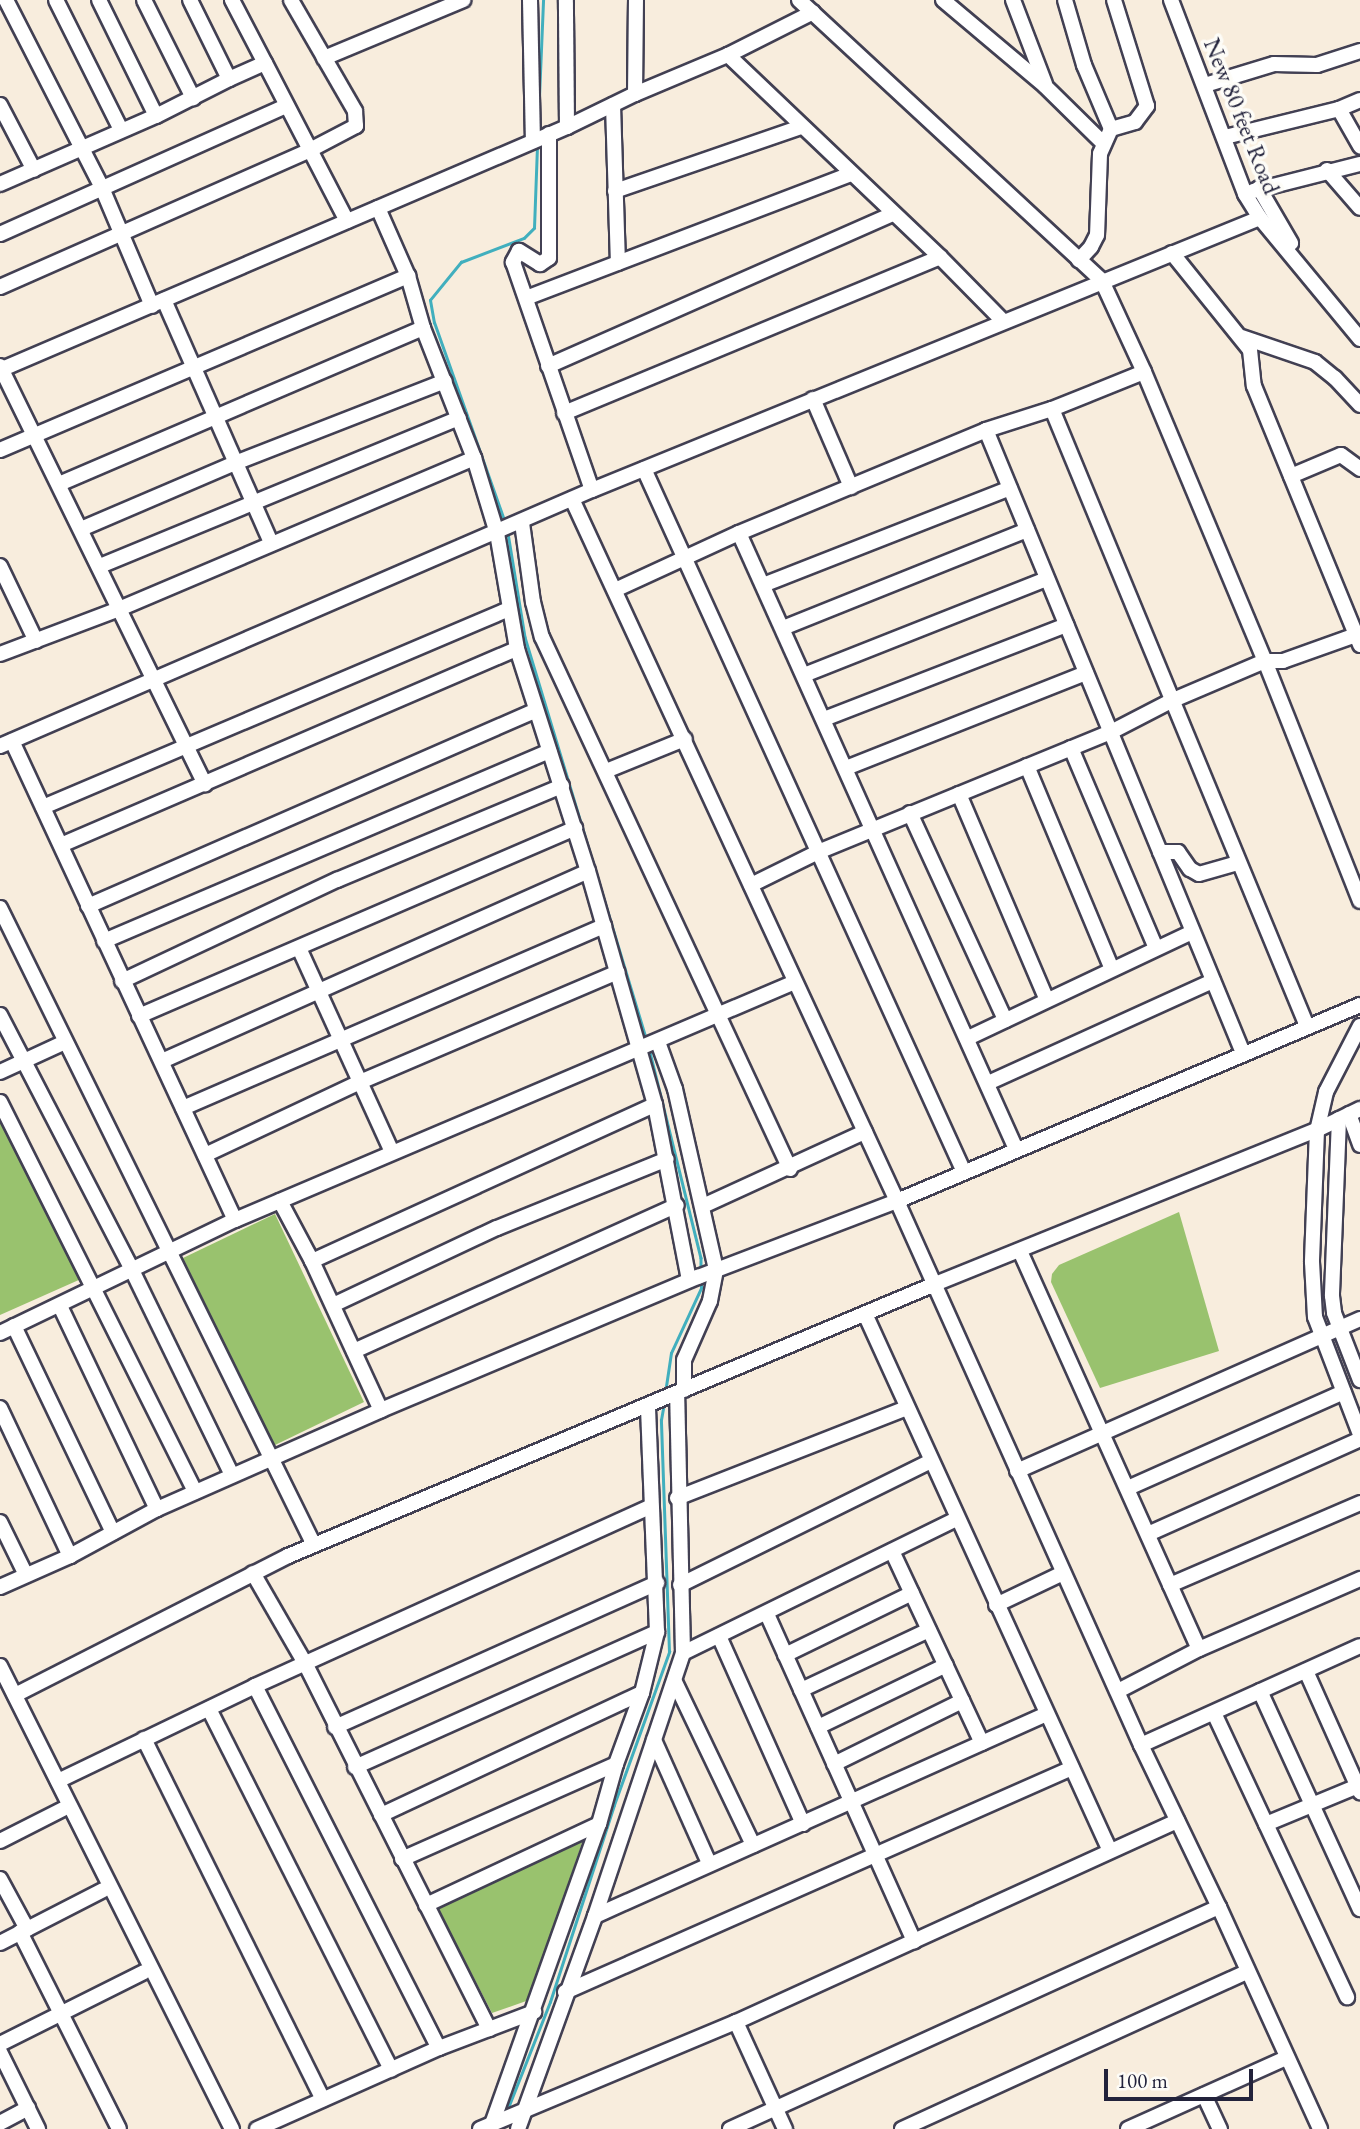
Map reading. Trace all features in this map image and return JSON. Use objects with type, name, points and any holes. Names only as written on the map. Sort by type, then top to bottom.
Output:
[{"type":"street","points":[[6,0],[102,188],[121,234],[193,367],[271,544]]},
{"type":"street","points":[[56,0],[121,130]]},
{"type":"street","points":[[99,0],[156,116]]},
{"type":"street","points":[[144,0],[193,98]]},
{"type":"street","points":[[190,0],[229,79]]},
{"type":"street","points":[[232,0],[347,221]]},
{"type":"street","points":[[0,287],[310,150],[358,123],[355,111],[291,0]]},
{"type":"street","points":[[324,58],[463,0]]},
{"type":"street","points":[[530,0],[533,141]]},
{"type":"street","points":[[566,0],[567,127]]},
{"type":"street","points":[[635,94],[636,0]]},
{"type":"street","points":[[799,0],[1102,281],[1144,372],[1265,661],[1360,901]]},
{"type":"street","points":[[943,0],[1045,86],[1103,143]]},
{"type":"street","points":[[1013,0],[1045,86]]},
{"type":"street","points":[[1065,0],[1084,65],[1111,129]]},
{"type":"street","points":[[1111,129],[1116,130],[1135,122],[1147,106],[1114,0]]},
{"type":"street","name":"New 80 feet Road","points":[[1171,0],[1245,194],[1260,218],[1360,340]]},
{"type":"street","points":[[205,784],[1,368],[567,127],[635,94],[727,55],[813,12]]},
{"type":"street","points":[[1205,85],[1274,64],[1317,65],[1360,51]]},
{"type":"street","points":[[727,55],[940,257],[1003,321]]},
{"type":"street","points":[[0,184],[156,116],[265,63]]},
{"type":"street","points":[[1225,137],[1339,109],[1360,100]]},
{"type":"street","points":[[0,105],[34,170]]},
{"type":"street","points":[[613,105],[618,263]]},
{"type":"street","points":[[0,234],[286,106]]},
{"type":"street","points":[[1339,109],[1360,146]]},
{"type":"street","points":[[615,191],[801,127]]},
{"type":"street","points":[[1079,260],[1097,235],[1100,154],[1111,129]]},
{"type":"street","points":[[550,134],[549,258],[540,264],[519,251],[513,262],[592,490]]},
{"type":"street","points":[[1245,194],[1259,188],[1360,163]]},
{"type":"street","points":[[1327,170],[1360,208]]},
{"type":"street","points":[[526,298],[851,174]]},
{"type":"street","points":[[1259,188],[1283,232],[1360,329]]},
{"type":"street","points":[[378,208],[408,276],[423,328],[474,458],[496,533],[517,649],[618,972],[655,1105],[677,1205],[710,1301],[684,1360],[680,1392],[677,1498],[683,1653],[596,1916],[565,1992],[518,2129]]},
{"type":"street","points":[[548,366],[893,214]]},
{"type":"street","points":[[235,1220],[43,807],[6,743],[152,678],[522,523],[592,490],[1260,218]]},
{"type":"street","points":[[751,885],[873,828],[1111,732],[1171,701],[1265,661],[1283,661],[1358,640],[1254,386],[1253,360],[1242,337],[1172,253]]},
{"type":"street","points":[[564,413],[940,257]]},
{"type":"street","points":[[0,450],[408,276]]},
{"type":"street","points":[[59,484],[423,328]]},
{"type":"street","points":[[1242,337],[1315,362],[1335,378],[1360,405]]},
{"type":"street","points":[[615,590],[739,533],[986,430],[1052,410],[1144,372]]},
{"type":"street","points":[[81,529],[235,463],[445,381]]},
{"type":"street","points":[[813,399],[851,487]]},
{"type":"street","points":[[1052,410],[1307,1026]]},
{"type":"street","points":[[100,566],[459,418]]},
{"type":"street","points":[[986,430],[1242,1053]]},
{"type":"street","points":[[1291,476],[1341,455],[1360,469]]},
{"type":"street","points":[[0,654],[119,609],[474,458]]},
{"type":"street","points":[[644,469],[964,1172]]},
{"type":"street","points":[[763,585],[1010,488]]},
{"type":"street","points":[[572,499],[685,739],[897,1201],[1141,1745],[1219,1907],[1320,2129]]},
{"type":"street","points":[[522,523],[533,602],[542,637],[790,1168]]},
{"type":"street","points":[[783,628],[1027,530]]},
{"type":"street","points":[[739,533],[1016,1149]]},
{"type":"street","points":[[0,566],[36,641]]},
{"type":"street","points":[[804,675],[1047,579]]},
{"type":"street","points":[[43,807],[509,609]]},
{"type":"street","points":[[824,719],[1066,625]]},
{"type":"street","points":[[61,845],[517,649]]},
{"type":"street","points":[[846,768],[1086,673]]},
{"type":"street","points":[[88,906],[536,710]]},
{"type":"street","points":[[606,771],[685,739]]},
{"type":"street","points":[[1071,748],[1156,948]]},
{"type":"street","points":[[104,942],[550,751]]},
{"type":"street","points":[[1027,766],[1112,969]]},
{"type":"street","points":[[122,981],[338,880],[562,786]]},
{"type":"street","points":[[959,793],[1047,1000]]},
{"type":"street","points":[[911,813],[1005,1020]]},
{"type":"street","points":[[139,1016],[575,828]]},
{"type":"street","points":[[1160,852],[1178,852],[1190,869],[1199,874],[1238,863]]},
{"type":"street","points":[[162,1061],[588,871]]},
{"type":"street","points":[[0,908],[314,1545]]},
{"type":"street","points":[[183,1108],[604,926]]},
{"type":"street","points":[[968,1038],[1192,932]]},
{"type":"street","points":[[299,948],[392,1152]]},
{"type":"street","points":[[205,1155],[360,1082],[618,972]]},
{"type":"street","points":[[988,1083],[1213,981]]},
{"type":"street","points":[[0,1333],[235,1220],[795,982]]},
{"type":"street","points":[[0,1587],[70,1556],[158,1509],[271,1457],[703,1275],[897,1201],[1360,1005]]},
{"type":"street","points":[[0,1015],[131,1268],[232,1475]]},
{"type":"street","points":[[1360,1026],[1326,1092],[1317,1130],[1312,1276],[1313,1304],[1321,1336],[1360,1434]]},
{"type":"street","points":[[0,1072],[65,1042]]},
{"type":"street","points":[[658,1042],[675,1089],[703,1206],[703,1275]]},
{"type":"street","points":[[0,1102],[195,1492]]},
{"type":"street","points":[[312,1261],[655,1105]]},
{"type":"street","points":[[15,1695],[253,1573],[314,1545],[866,1315],[934,1284],[1317,1130],[1349,1114]]},
{"type":"street","points":[[1349,1114],[1360,1145]]},
{"type":"street","points":[[1349,1114],[1332,1296],[1340,1328],[1360,1380]]},
{"type":"street","points":[[703,1206],[865,1132]]},
{"type":"street","points":[[332,1305],[497,1228],[667,1159]]},
{"type":"street","points":[[280,1201],[312,1261],[381,1410]]},
{"type":"street","points":[[354,1351],[677,1205]]},
{"type":"street","points":[[1020,1251],[1199,1648]]},
{"type":"street","points":[[60,1306],[158,1509]]},
{"type":"street","points":[[866,1315],[1110,1851]]},
{"type":"street","points":[[1017,1471],[1360,1319]]},
{"type":"street","points":[[14,1326],[113,1533]]},
{"type":"street","points":[[1128,1488],[1343,1392]]},
{"type":"street","points":[[486,2127],[534,2012],[599,1824],[616,1764],[642,1693],[657,1632],[648,1405]]},
{"type":"street","points":[[0,1408],[70,1556]]},
{"type":"street","points":[[677,1498],[907,1408]]},
{"type":"street","points":[[1148,1534],[1360,1439]]},
{"type":"street","points":[[680,1585],[931,1461]]},
{"type":"street","points":[[1170,1585],[1360,1503]]},
{"type":"street","points":[[58,1781],[255,1686],[651,1506]]},
{"type":"street","points":[[683,1653],[957,1519]]},
{"type":"street","points":[[0,1522],[26,1575]]},
{"type":"street","points":[[892,1551],[982,1743]]},
{"type":"street","points":[[253,1573],[305,1663],[489,2029]]},
{"type":"street","points":[[996,1605],[1063,1573]]},
{"type":"street","points":[[1118,1690],[1199,1648],[1360,1579]]},
{"type":"street","points":[[335,1727],[657,1583]]},
{"type":"street","points":[[785,1655],[912,1593]]},
{"type":"street","points":[[766,1614],[914,1941]]},
{"type":"street","points":[[801,1690],[929,1630]]},
{"type":"street","points":[[355,1767],[657,1632]]},
{"type":"street","points":[[719,1636],[803,1824]]},
{"type":"street","points":[[1141,1745],[1360,1646]]},
{"type":"street","points":[[818,1727],[946,1665]]},
{"type":"street","points":[[0,1666],[232,2129]]},
{"type":"street","points":[[1266,1824],[1359,1788],[1306,1671]]},
{"type":"street","points":[[675,1682],[753,1845]]},
{"type":"street","points":[[0,1684],[222,2129]]},
{"type":"street","points":[[255,1686],[439,2048]]},
{"type":"street","points":[[1260,1691],[1360,1909]]},
{"type":"street","points":[[381,1815],[642,1693]]},
{"type":"street","points":[[834,1764],[962,1701]]},
{"type":"street","points":[[209,1709],[391,2070]]},
{"type":"street","points":[[1214,1713],[1347,1997]]},
{"type":"street","points":[[596,1916],[709,1863],[852,1803],[1047,1714]]},
{"type":"street","points":[[144,1739],[323,2099]]},
{"type":"street","points":[[654,1740],[709,1863]]},
{"type":"street","points":[[402,1858],[616,1764]]},
{"type":"street","points":[[565,1992],[876,1857],[1072,1768]]},
{"type":"street","points":[[0,1841],[63,1809]]},
{"type":"street","points":[[486,2127],[736,2022],[1177,1821]]},
{"type":"street","points":[[426,1905],[599,1824]]},
{"type":"street","points":[[0,1879],[119,2129]]},
{"type":"street","points":[[0,1943],[103,1889]]},
{"type":"street","points":[[730,2129],[1219,1907]]},
{"type":"street","points":[[0,2044],[144,1972]]},
{"type":"street","points":[[902,2129],[1247,1972]]},
{"type":"street","points":[[257,2129],[439,2048],[534,2012]]},
{"type":"street","points":[[736,2022],[785,2129]]},
{"type":"street","points":[[0,2052],[38,2129]]},
{"type":"street","points":[[1135,2128],[1286,2058]]},
{"type":"street","points":[[1204,2095],[1220,2129]]},
{"type":"street","points":[[0,2123],[28,2108]]},
{"type":"green space","points":[[0,1119],[81,1279],[0,1315]]},
{"type":"green space","points":[[1179,1212],[1219,1351],[1100,1388],[1051,1282],[1052,1274],[1059,1265]]},
{"type":"green space","points":[[275,1214],[364,1402],[273,1446],[183,1258]]},
{"type":"green space","points":[[585,1834],[529,2000],[492,2013],[436,1905]]},
{"type":"waterway","points":[[539,97],[543,0]]},
{"type":"waterway","points":[[505,523],[434,323],[430,300],[461,262],[524,238],[534,228],[537,146]]},
{"type":"waterway","points":[[508,533],[525,637],[646,1039]]},
{"type":"waterway","points":[[649,1048],[701,1258],[701,1270]]},
{"type":"waterway","points":[[665,1393],[671,1353],[701,1288],[701,1280]]},
{"type":"waterway","points":[[506,2113],[550,2002],[614,1805],[669,1652],[661,1420],[664,1403]]}]
